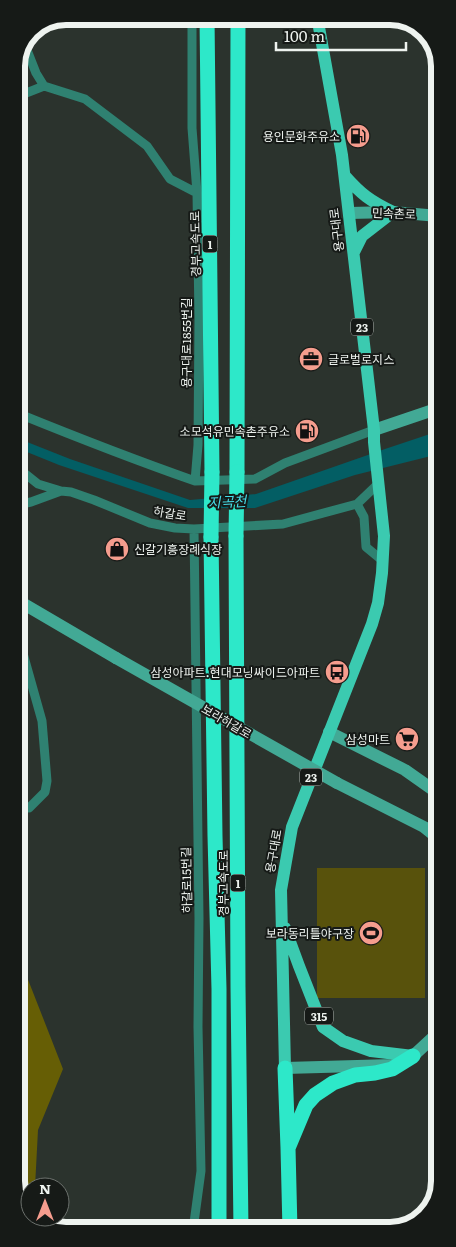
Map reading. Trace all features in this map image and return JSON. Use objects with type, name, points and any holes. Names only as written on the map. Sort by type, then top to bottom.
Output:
[{"type":"highway","name":"경부고속도로","points":[[207,25],[215,836],[219,989],[219,1222]]},
{"type":"highway","name":"경부고속도로","points":[[238,25],[236,536],[241,1222]]},
{"type":"highway","points":[[288,1148],[306,1105],[315,1095],[333,1083],[355,1075],[392,1069],[413,1056]]},
{"type":"highway","name":"용구대로","points":[[285,1068],[290,1222]]},
{"type":"main road","name":"용구대로","points":[[319,25],[349,213],[374,436]]},
{"type":"main road","points":[[344,176],[359,192],[393,212],[362,236],[354,252]]},
{"type":"main road","name":"민속촌로","points":[[349,213],[393,212],[431,215]]},
{"type":"main road","points":[[374,436],[431,411]]},
{"type":"main road","name":"23","points":[[374,436],[379,488]]},
{"type":"main road","name":"용구대로","points":[[285,1068],[281,890],[292,827],[372,624],[378,604],[384,536],[379,488]]},
{"type":"main road","name":"보라하갈로","points":[[25,605],[337,783],[424,827],[431,833]]},
{"type":"main road","points":[[329,732],[406,770],[431,788]]},
{"type":"main road","name":"315","points":[[281,916],[323,1028],[343,1041],[371,1051],[413,1056]]},
{"type":"main road","points":[[285,1068],[393,1065],[413,1056],[431,1039]]},
{"type":"street","name":"용구대로1855번길","points":[[192,25],[192,128],[197,193],[198,445],[195,480]]},
{"type":"street","points":[[27,52],[44,86]]},
{"type":"street","points":[[25,93],[44,86],[85,99],[147,146],[170,179],[197,193]]},
{"type":"street","points":[[25,416],[86,441],[195,480],[255,479],[285,463],[374,436]]},
{"type":"street","name":"하갈로","points":[[25,474],[38,484],[61,492],[72,492],[150,523],[175,528],[194,529],[283,524],[357,504]]},
{"type":"street","points":[[379,488],[357,504],[364,517],[366,547],[383,561]]},
{"type":"street","points":[[25,503],[61,492]]},
{"type":"street","name":"하갈로15번길","points":[[194,529],[201,1171],[194,1222]]},
{"type":"street","points":[[25,660],[42,721],[47,781],[45,792],[29,808]]},
{"type":"shaded area","name":"보라동리틀야구장","points":[[317,868],[425,868],[425,998],[317,998]]},
{"type":"shaded area","points":[[25,972],[63,1069],[38,1130],[36,1177],[25,1177]]},
{"type":"water","name":"지곡천","points":[[431,434],[431,456],[355,475],[255,508],[188,508],[59,465],[25,451],[25,441],[70,459],[190,500],[256,494]]},
{"type":"place","name":"용인문화주유소","points":[[358,136]]},
{"type":"place","name":"글로벌로지스","points":[[311,359]]},
{"type":"place","name":"소모석유민속촌주유소","points":[[307,431]]},
{"type":"place","name":"신갈기흥장례식장","points":[[117,549]]},
{"type":"place","name":"삼성아파트.현대모닝싸이드아파트","points":[[337,672]]},
{"type":"place","name":"삼성마트","points":[[407,739]]},
{"type":"place","name":"보라동리틀야구장","points":[[371,933]]}]
